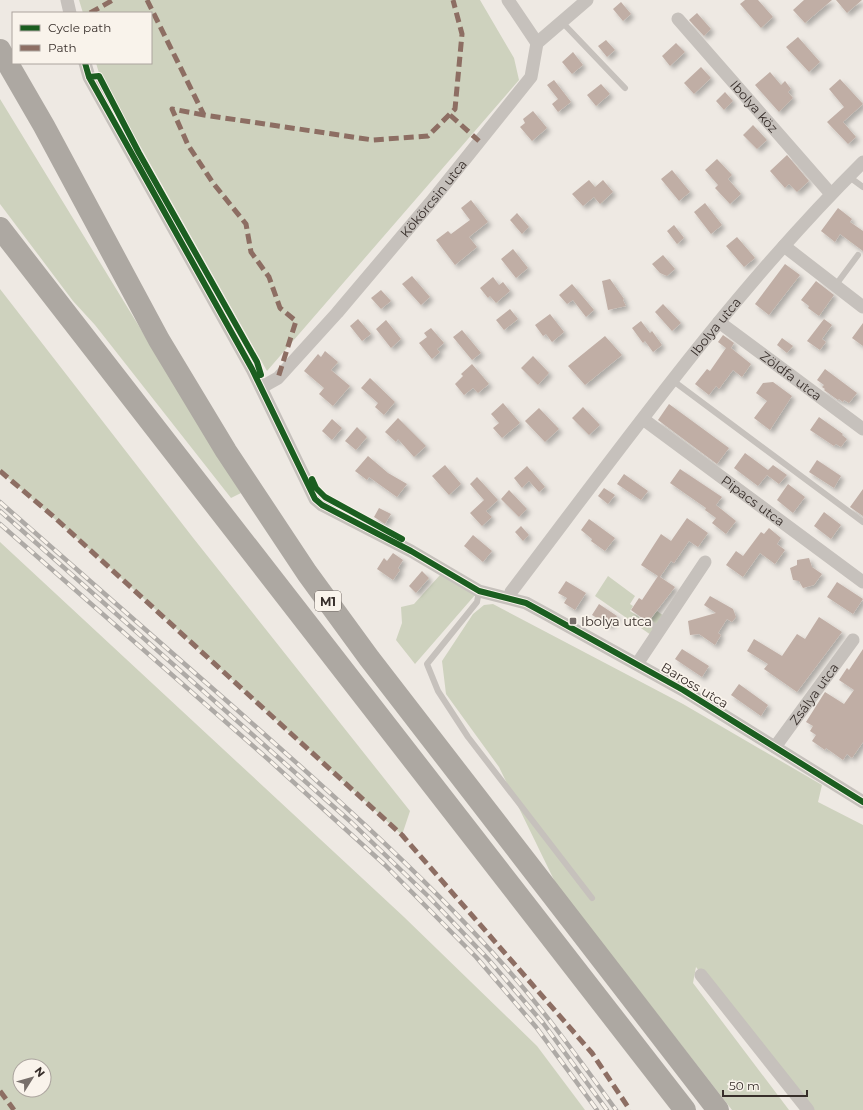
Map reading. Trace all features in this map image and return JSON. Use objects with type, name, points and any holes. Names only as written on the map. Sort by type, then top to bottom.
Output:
[{"type":"highway","name":"M1","points":[[0,50],[44,126],[159,340],[226,451],[307,572],[369,658],[718,1110]]},
{"type":"highway","name":"M1","points":[[0,228],[685,1110]]},
{"type":"street","points":[[67,0],[70,12]]},
{"type":"street","points":[[508,0],[537,43],[561,20],[587,0]]},
{"type":"street","name":"Ibolya köz","points":[[678,19],[831,194]]},
{"type":"street","name":"Kökörcsin utca","points":[[262,387],[278,378],[337,313],[430,203],[531,77],[537,43]]},
{"type":"street","name":"Baross utca","points":[[85,64],[89,77],[262,387],[315,499],[322,505],[411,551],[479,591],[526,603],[637,664],[863,802]]},
{"type":"street","name":"Ibolya utca","points":[[510,598],[511,592],[672,380],[784,246],[831,194],[863,162]]},
{"type":"street","points":[[784,246],[863,307]]},
{"type":"street","name":"Zöldfa utca","points":[[719,322],[863,429]]},
{"type":"street","name":"Pipacs utca","points":[[643,419],[863,582]]},
{"type":"street","points":[[637,664],[705,562]]},
{"type":"street","name":"Zsálya utca","points":[[775,747],[854,640]]},
{"type":"street","points":[[702,975],[808,1110]]},
{"type":"lane","points":[[561,20],[625,88]]},
{"type":"lane","points":[[848,176],[863,187]]},
{"type":"lane","points":[[835,286],[858,255]]},
{"type":"lane","points":[[672,380],[863,522]]},
{"type":"lane","points":[[479,591],[478,602],[428,664],[438,691],[468,737],[592,898]]},
{"type":"lane","points":[[649,622],[660,631]]},
{"type":"green space","points":[[79,0],[480,0],[514,58],[519,80],[267,371],[99,73],[96,64],[152,64],[152,12],[83,12]]},
{"type":"green space","points":[[0,99],[241,493],[231,498],[95,325],[73,301],[0,204]]},
{"type":"green space","points":[[0,289],[194,539],[410,811],[402,835],[98,557],[0,471]]},
{"type":"green space","points":[[0,542],[404,917],[537,1046],[585,1110],[0,1110]]},
{"type":"green space","points":[[440,575],[475,595],[415,664],[396,640],[402,623],[401,607],[414,604]]},
{"type":"green space","points":[[608,576],[635,596],[630,604],[633,606],[630,611],[648,623],[657,611],[664,616],[651,635],[595,596]]},
{"type":"green space","points":[[493,604],[683,704],[822,785],[818,802],[863,825],[863,1110],[812,1110],[696,967],[693,983],[789,1110],[732,1110],[556,884],[499,767],[446,694],[442,661],[473,614],[484,605]]},
{"type":"building","points":[[745,0],[758,0],[773,17],[761,28],[740,4]]},
{"type":"building","points":[[804,0],[832,0],[805,23],[793,10]]},
{"type":"building","points":[[836,0],[862,0],[847,13]]},
{"type":"building","points":[[621,2],[631,14],[623,21],[613,9]]},
{"type":"building","points":[[697,13],[711,29],[704,36],[689,20]]},
{"type":"building","points":[[798,37],[820,62],[809,72],[786,47]]},
{"type":"building","points":[[606,40],[615,50],[607,57],[598,46]]},
{"type":"building","points":[[676,43],[685,52],[670,66],[662,56]]},
{"type":"building","points":[[573,52],[583,65],[572,74],[562,62]]},
{"type":"building","points":[[701,67],[711,78],[694,94],[684,83]]},
{"type":"building","points":[[770,72],[781,85],[785,81],[791,89],[788,92],[793,98],[779,112],[755,85]]},
{"type":"building","points":[[840,79],[863,104],[843,122],[856,137],[848,144],[827,122],[844,107],[829,89]]},
{"type":"building","points":[[554,80],[571,102],[558,112],[552,104],[558,99],[547,85]]},
{"type":"building","points":[[601,84],[610,94],[596,106],[587,95]]},
{"type":"building","points":[[725,92],[733,101],[724,110],[716,101]]},
{"type":"building","points":[[533,111],[547,128],[532,141],[520,127],[525,123],[523,119]]},
{"type":"building","points":[[753,125],[767,140],[757,149],[743,135]]},
{"type":"building","points":[[787,155],[809,181],[797,192],[789,184],[785,188],[770,171]]},
{"type":"building","points":[[717,159],[732,175],[728,179],[741,194],[730,204],[715,188],[718,185],[705,170]]},
{"type":"building","points":[[672,170],[690,192],[679,201],[661,179]]},
{"type":"building","points":[[589,180],[595,187],[603,180],[613,192],[600,204],[594,197],[583,206],[572,194]]},
{"type":"building","points":[[471,200],[488,222],[469,237],[477,247],[455,265],[436,240],[448,231],[451,234],[470,220],[461,208]]},
{"type":"building","points":[[705,203],[722,225],[711,234],[694,212]]},
{"type":"building","points":[[838,208],[852,219],[850,222],[863,231],[863,251],[840,234],[835,242],[821,231]]},
{"type":"building","points":[[517,213],[529,227],[522,234],[510,220]]},
{"type":"building","points":[[674,225],[684,238],[677,244],[667,231]]},
{"type":"building","points":[[737,237],[755,258],[744,267],[726,246]]},
{"type":"building","points":[[513,249],[528,268],[516,278],[501,259]]},
{"type":"building","points":[[663,255],[675,269],[667,276],[660,273],[652,264]]},
{"type":"building","points":[[785,264],[800,275],[769,315],[755,304]]},
{"type":"building","points":[[412,276],[430,297],[421,305],[402,284]]},
{"type":"building","points":[[493,277],[499,285],[503,282],[510,291],[496,303],[490,296],[488,298],[480,288]]},
{"type":"building","points":[[610,279],[624,299],[623,300],[626,306],[608,310],[602,281]]},
{"type":"building","points":[[816,281],[834,295],[819,316],[808,308],[809,306],[801,300]]},
{"type":"building","points":[[572,284],[594,310],[586,317],[573,300],[567,304],[559,295]]},
{"type":"building","points":[[381,290],[391,301],[381,309],[371,298]]},
{"type":"building","points":[[663,304],[681,323],[672,331],[655,312]]},
{"type":"building","points":[[510,309],[518,319],[504,330],[496,320]]},
{"type":"building","points":[[550,314],[564,332],[552,342],[546,334],[543,336],[535,325]]},
{"type":"building","points":[[358,319],[371,334],[362,341],[350,326]]},
{"type":"building","points":[[824,319],[832,325],[822,339],[826,342],[820,350],[807,341]]},
{"type":"building","points":[[386,320],[401,339],[391,348],[376,329]]},
{"type":"building","points":[[641,321],[650,333],[652,331],[662,345],[653,352],[645,341],[643,343],[632,328]]},
{"type":"building","points":[[863,323],[863,346],[852,338]]},
{"type":"building","points":[[431,328],[444,343],[437,349],[440,352],[432,359],[419,343],[427,337],[424,333]]},
{"type":"building","points":[[462,330],[481,353],[472,360],[453,337]]},
{"type":"building","points":[[723,335],[734,343],[731,348],[751,364],[742,377],[733,370],[719,389],[716,386],[709,395],[695,384],[707,369],[710,371],[726,348],[718,342]]},
{"type":"building","points":[[605,336],[622,355],[585,385],[568,366]]},
{"type":"building","points":[[782,338],[793,346],[787,353],[777,345]]},
{"type":"building","points":[[325,351],[338,362],[331,370],[350,386],[333,406],[319,394],[324,388],[304,371],[318,354],[321,357]]},
{"type":"building","points":[[533,356],[549,373],[538,385],[521,368]]},
{"type":"building","points":[[472,364],[489,384],[478,393],[473,388],[464,395],[455,384],[463,376],[461,374]]},
{"type":"building","points":[[825,369],[857,393],[849,403],[844,400],[843,402],[839,399],[838,400],[824,390],[825,389],[822,387],[824,385],[817,380]]},
{"type":"building","points":[[370,378],[395,402],[384,415],[375,407],[378,403],[361,388]]},
{"type":"building","points":[[773,382],[792,396],[770,430],[754,418],[767,401],[756,393],[763,383]]},
{"type":"building","points":[[503,403],[520,423],[502,438],[493,428],[499,423],[491,414]]},
{"type":"building","points":[[669,404],[729,448],[717,464],[658,420]]},
{"type":"building","points":[[583,407],[600,425],[589,435],[572,418]]},
{"type":"building","points":[[539,408],[559,429],[545,442],[525,421]]},
{"type":"building","points":[[819,417],[843,434],[842,435],[847,439],[841,447],[836,444],[834,446],[810,430]]},
{"type":"building","points":[[398,418],[426,446],[414,457],[398,439],[396,442],[385,432]]},
{"type":"building","points":[[332,419],[342,428],[332,440],[322,431]]},
{"type":"building","points":[[357,427],[367,437],[356,450],[345,441]]},
{"type":"building","points":[[745,453],[768,470],[773,465],[787,475],[779,484],[767,475],[758,486],[734,468]]},
{"type":"building","points":[[368,456],[388,473],[407,484],[397,497],[369,477],[367,480],[355,471]]},
{"type":"building","points":[[817,460],[841,476],[834,488],[809,472]]},
{"type":"building","points":[[445,465],[461,484],[449,495],[432,476]]},
{"type":"building","points":[[527,466],[545,487],[539,492],[529,481],[522,488],[514,478]]},
{"type":"building","points":[[680,469],[722,497],[716,505],[736,521],[726,534],[712,523],[716,518],[705,510],[706,508],[670,483]]},
{"type":"building","points":[[624,474],[648,491],[641,500],[617,484]]},
{"type":"building","points":[[477,477],[498,500],[486,511],[492,517],[482,526],[470,513],[484,500],[470,484]]},
{"type":"building","points":[[788,484],[805,497],[793,513],[777,500]]},
{"type":"building","points":[[604,488],[615,495],[608,504],[598,496]]},
{"type":"building","points":[[863,489],[863,516],[850,507]]},
{"type":"building","points":[[509,490],[527,509],[519,517],[501,499]]},
{"type":"building","points":[[379,508],[391,514],[385,524],[374,517]]},
{"type":"building","points":[[824,512],[841,525],[831,539],[814,526]]},
{"type":"building","points":[[687,518],[708,533],[698,547],[689,541],[674,563],[671,561],[660,577],[675,587],[651,618],[645,620],[631,610],[639,598],[642,600],[658,576],[641,565],[661,534],[671,541]]},
{"type":"building","points":[[589,519],[615,538],[605,551],[591,541],[592,539],[581,530]]},
{"type":"building","points":[[521,526],[529,535],[523,541],[515,532]]},
{"type":"building","points":[[769,528],[781,538],[777,544],[785,550],[775,564],[760,553],[743,577],[726,565],[736,551],[743,556],[761,532],[764,534]]},
{"type":"building","points":[[473,535],[492,551],[483,562],[464,546]]},
{"type":"building","points":[[393,553],[403,560],[398,568],[400,570],[393,580],[377,569],[384,558],[387,561]]},
{"type":"building","points":[[809,558],[812,567],[822,574],[814,585],[803,588],[799,581],[793,580],[790,568],[797,565],[797,560]]},
{"type":"building","points":[[422,571],[429,578],[416,593],[409,586]]},
{"type":"building","points":[[566,581],[586,593],[575,610],[564,603],[567,598],[558,593]]},
{"type":"building","points":[[837,582],[863,599],[853,614],[827,597]]},
{"type":"building","points":[[710,596],[733,609],[736,617],[732,622],[727,619],[718,633],[721,635],[715,645],[699,634],[690,635],[688,621],[716,613],[704,605]]},
{"type":"building","points":[[599,604],[617,616],[610,626],[592,615]]},
{"type":"building","points":[[819,617],[842,632],[797,692],[764,669],[768,664],[747,651],[754,639],[782,656],[797,634],[805,639]]},
{"type":"building","points":[[682,649],[709,666],[702,677],[675,659]]},
{"type":"building","points":[[863,649],[863,742],[852,758],[847,754],[843,760],[826,748],[825,750],[812,741],[816,735],[810,731],[813,726],[806,722],[825,692],[844,704],[854,690],[839,680],[847,668],[849,670]]},
{"type":"building","points":[[739,684],[768,705],[761,716],[731,695]]},
{"type":"railway","points":[[0,502],[302,768],[431,888],[492,952],[525,990],[572,1049],[616,1110]]},
{"type":"railway","points":[[0,511],[351,822],[429,897],[488,959],[543,1023],[607,1110]]},
{"type":"railway","points":[[0,524],[269,760],[385,865],[476,957],[536,1027],[597,1110]]},
{"type":"marked path","points":[[92,12],[113,0]]},
{"type":"marked path","points":[[147,0],[204,115],[373,140],[428,136],[455,109],[462,34],[453,0]]},
{"type":"marked path","points":[[204,115],[172,109],[188,145],[213,183],[246,224],[251,252],[269,277],[280,308],[296,321],[278,378]]},
{"type":"marked path","points":[[450,115],[479,141]]},
{"type":"marked path","points":[[0,471],[54,517],[402,835],[592,1053],[630,1110]]},
{"type":"marked path","points":[[0,1091],[14,1110]]},
{"type":"cycle path","points":[[85,64],[89,77],[252,369],[315,499],[322,505],[411,551],[479,591],[526,603],[548,615],[683,690],[863,802]]},
{"type":"cycle path","points":[[89,77],[99,76],[139,153],[257,362],[261,375]]},
{"type":"cycle path","points":[[312,479],[316,488],[325,497],[402,539]]},
{"type":"place","name":"Ibolya utca","points":[[573,621]]}]
